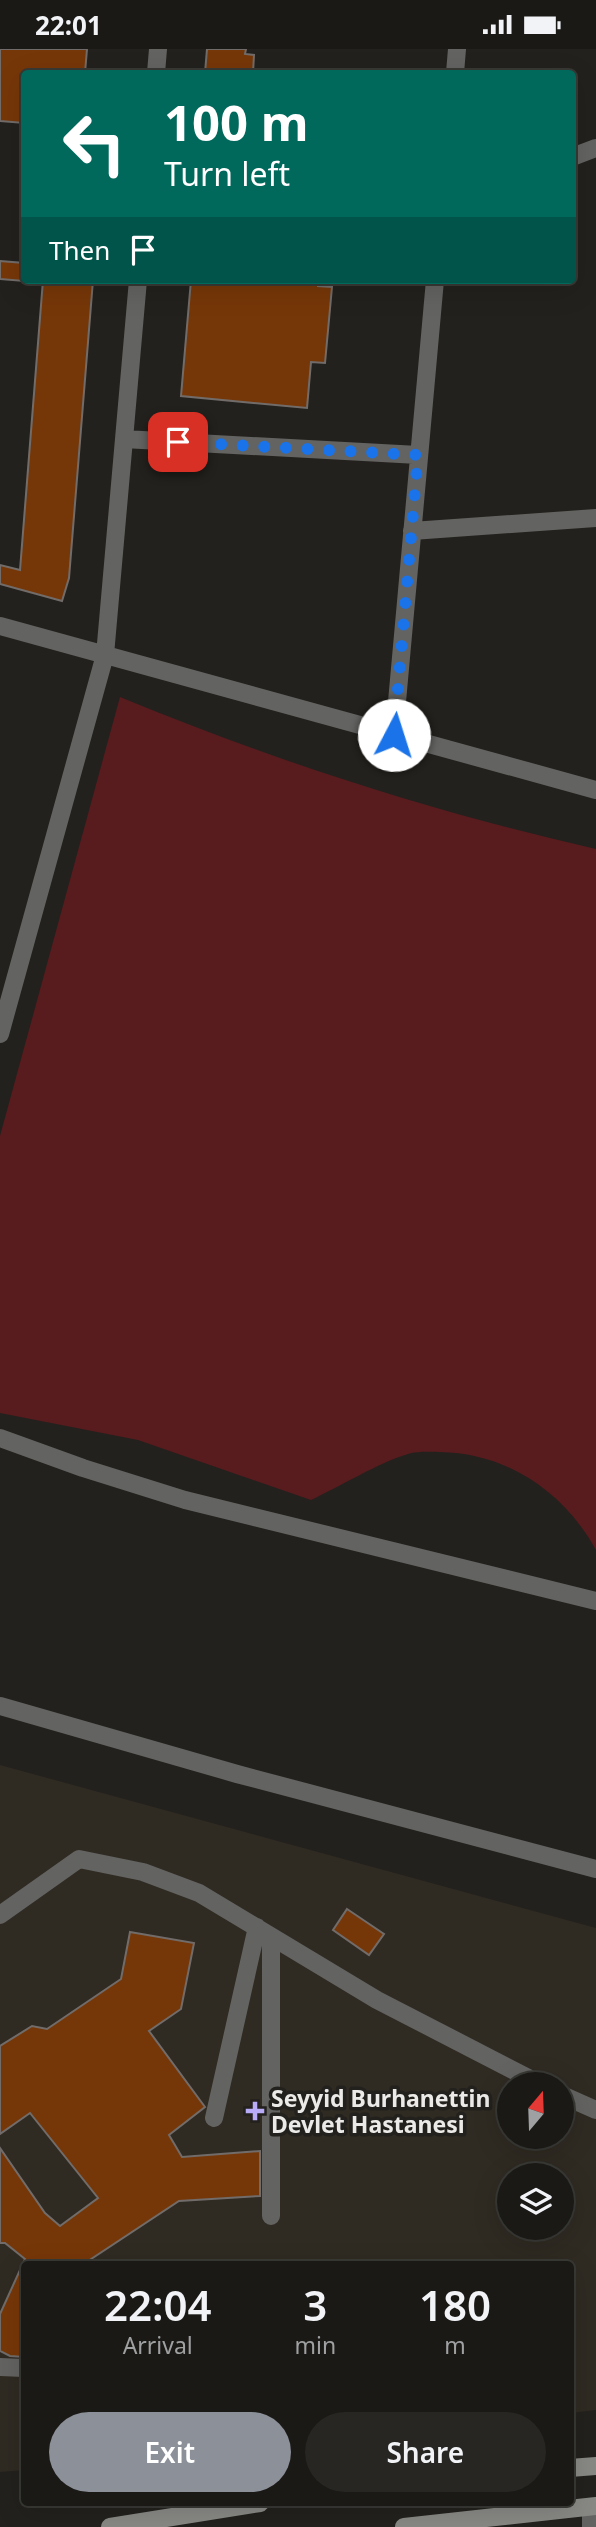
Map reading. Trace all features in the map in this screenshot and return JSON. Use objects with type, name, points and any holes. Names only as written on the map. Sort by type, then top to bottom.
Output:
[{"type":"street","points":[[156,70],[158,49]]},
{"type":"street","points":[[455,70],[457,49]]},
{"type":"street","points":[[576,156],[596,148]]},
{"type":"street","points":[[0,1034],[105,655],[138,284]]},
{"type":"street","points":[[394,735],[435,284]]},
{"type":"street","points":[[124,439],[418,455]]},
{"type":"street","points":[[412,531],[596,519]]},
{"type":"street","points":[[0,626],[596,790]]},
{"type":"street","points":[[0,1438],[185,1500],[596,1601]]},
{"type":"street","points":[[0,1706],[237,1774],[596,1869]]},
{"type":"street","points":[[0,1915],[79,1859],[143,1872],[173,1882],[224,1906],[377,2000],[517,2072]]},
{"type":"street","points":[[214,2119],[264,1932]]},
{"type":"street","points":[[264,1932],[271,2217]]},
{"type":"street","points":[[574,2100],[596,2110]]},
{"type":"street","points":[[0,2367],[21,2368]]},
{"type":"street","points":[[574,2468],[596,2466]]},
{"type":"street","points":[[110,2527],[241,2506]]},
{"type":"street","points":[[404,2527],[594,2506],[591,2527]]},
{"type":"shaded area","points":[[120,697],[237,743],[355,783],[475,819],[596,849],[596,1550],[568,1510],[531,1480],[510,1468],[465,1454],[408,1454],[311,1500],[138,1440],[0,1413],[0,1136]]},
{"type":"shaded area","name":"Seyyid Burhanettin Devlet Hastanesi","points":[[0,1765],[596,1928],[596,2410],[574,2413],[574,2261],[21,2261],[21,2470],[0,2472]]},
{"type":"building","points":[[0,49],[87,49],[85,70],[21,70],[21,123],[0,121]]},
{"type":"building","points":[[207,49],[246,49],[245,54],[254,55],[253,70],[205,70]]},
{"type":"building","points":[[0,261],[21,263],[21,281],[0,279]]},
{"type":"building","points":[[43,284],[93,284],[69,578],[62,601],[0,584],[0,565],[20,570]]},
{"type":"building","points":[[191,284],[318,284],[332,287],[325,363],[311,362],[307,408],[181,396]]},
{"type":"building","points":[[347,1909],[384,1934],[369,1955],[333,1930]]},
{"type":"building","points":[[130,1932],[194,1943],[181,2009],[149,2031],[205,2107],[169,2135],[182,2157],[260,2151],[260,2196],[179,2201],[88,2261],[24,2261],[5,2243],[0,2243],[0,2148],[45,2213],[60,2226],[98,2198],[30,2113],[0,2134],[0,2046],[32,2026],[47,2029],[121,1979]]},
{"type":"building","points":[[21,2268],[21,2357],[10,2356],[0,2351],[0,2314]]},
{"type":"place","name":"Seyyid Burhanettin Devlet Hastanesi","points":[[255,2111]]},
{"type":"route","points":[[178,442],[418,455],[394,735]]}]
